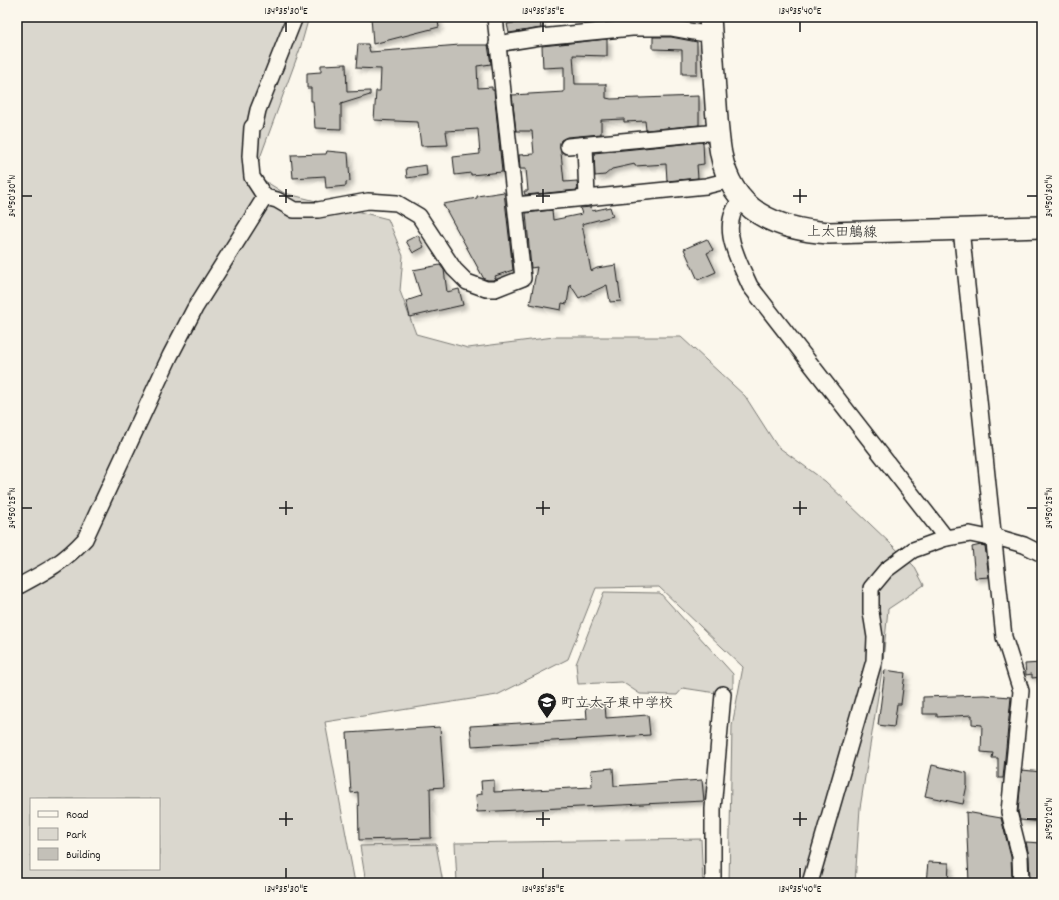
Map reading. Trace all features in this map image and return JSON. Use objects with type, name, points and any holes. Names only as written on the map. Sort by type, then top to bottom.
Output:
[{"type":"main road","name":"上太田鵤線","points":[[710,26],[721,155],[730,180],[742,199],[756,212],[776,223],[804,231],[829,233],[1042,227]]},
{"type":"street","points":[[295,17],[258,110],[255,124],[252,127],[250,156],[252,177],[265,197],[277,200],[294,210],[318,210],[368,201],[397,203],[419,216],[454,269],[467,282],[486,288],[495,289],[523,278],[495,17]]},
{"type":"street","points":[[497,44],[540,37],[632,28],[710,26]]},
{"type":"street","points":[[568,146],[718,132]]},
{"type":"street","points":[[585,145],[587,198]]},
{"type":"street","points":[[516,206],[706,186],[730,180]]},
{"type":"street","points":[[17,587],[54,568],[69,557],[85,539],[170,356],[195,308],[265,197]]},
{"type":"street","points":[[742,199],[735,207],[729,228],[735,252],[750,286],[946,538]]},
{"type":"street","points":[[961,229],[1004,637],[1021,691],[1009,812],[1020,856],[1021,883]]},
{"type":"street","points":[[810,883],[874,661],[875,637],[871,612],[871,588],[886,570],[913,550],[946,538],[970,534],[994,539],[1000,538],[1024,544],[1042,554]]},
{"type":"street","points":[[712,883],[713,810],[723,694]]},
{"type":"green space","points":[[17,17],[309,17],[300,49],[254,174],[284,193],[388,219],[403,256],[400,291],[416,334],[468,348],[554,337],[681,337],[745,396],[777,446],[825,481],[914,566],[924,585],[888,609],[882,671],[860,808],[855,883],[729,883],[732,726],[743,667],[659,587],[596,588],[568,659],[497,695],[325,722],[355,883],[17,883]]},
{"type":"green space","points":[[604,592],[660,593],[733,674],[733,688],[716,693],[683,688],[677,695],[640,694],[622,682],[578,684],[576,664]]},
{"type":"green space","points":[[701,839],[703,883],[457,883],[455,843]]},
{"type":"green space","points":[[436,844],[443,883],[366,883],[360,846]]},
{"type":"building","points":[[371,17],[437,17],[439,27],[373,44]]},
{"type":"building","points":[[540,19],[541,28],[509,33],[507,24]]},
{"type":"building","points":[[653,37],[671,37],[697,42],[697,74],[682,74],[682,50],[653,49]]},
{"type":"building","points":[[607,39],[607,56],[573,55],[575,84],[606,84],[606,98],[611,99],[699,96],[699,125],[646,130],[645,121],[624,122],[624,119],[601,120],[601,134],[567,137],[561,140],[560,143],[564,182],[577,181],[578,190],[525,195],[524,191],[528,191],[526,169],[520,169],[519,155],[534,154],[532,131],[516,131],[512,95],[564,92],[564,67],[543,68],[542,46]]},
{"type":"building","points":[[358,44],[368,44],[370,52],[460,45],[488,45],[491,64],[477,66],[478,88],[492,87],[492,90],[494,90],[502,172],[455,175],[453,157],[480,154],[478,129],[446,131],[448,145],[421,146],[418,122],[374,120],[376,91],[380,91],[381,69],[356,68]]},
{"type":"building","points":[[346,64],[347,92],[370,91],[370,95],[341,104],[341,129],[315,128],[313,101],[311,101],[311,88],[307,88],[307,73],[321,72],[321,65]]},
{"type":"building","points":[[703,142],[704,164],[697,165],[698,178],[667,181],[666,164],[635,166],[635,164],[612,169],[605,175],[595,176],[594,153]]},
{"type":"building","points":[[327,151],[348,153],[350,181],[346,182],[346,186],[326,188],[325,176],[293,178],[291,155],[326,154]]},
{"type":"building","points":[[426,165],[427,175],[407,178],[406,168]]},
{"type":"building","points":[[504,192],[513,270],[495,276],[496,278],[493,280],[488,280],[484,279],[443,204],[477,198],[477,196]]},
{"type":"building","points":[[591,207],[592,211],[610,207],[613,216],[582,224],[591,271],[597,268],[616,265],[621,301],[610,302],[607,285],[579,298],[570,284],[567,304],[562,303],[561,310],[530,304],[537,267],[531,268],[526,213],[552,210],[553,220],[582,214],[580,208]]},
{"type":"building","points":[[418,235],[424,247],[413,253],[406,241]]},
{"type":"building","points":[[707,239],[713,250],[707,253],[716,272],[698,280],[684,249]]},
{"type":"building","points":[[440,265],[444,270],[447,292],[459,289],[463,305],[410,317],[406,301],[421,296],[413,270]]},
{"type":"building","points":[[981,545],[985,546],[989,577],[975,578],[972,547]]},
{"type":"building","points":[[1042,663],[1042,677],[1032,678],[1032,674],[1026,675],[1025,664]]},
{"type":"building","points":[[885,670],[905,673],[901,704],[897,704],[894,727],[878,725]]},
{"type":"building","points":[[984,695],[1011,697],[1003,778],[998,778],[998,758],[992,758],[993,753],[981,752],[982,725],[972,724],[972,715],[937,717],[937,714],[923,714],[923,697]]},
{"type":"building","points":[[605,704],[606,718],[648,715],[650,735],[472,746],[470,726],[587,719],[586,705]]},
{"type":"building","points":[[440,727],[444,787],[430,788],[431,838],[359,840],[358,792],[351,793],[347,733]]},
{"type":"building","points":[[932,765],[967,773],[967,785],[963,804],[925,796]]},
{"type":"building","points":[[613,768],[614,786],[702,780],[704,801],[477,812],[476,795],[482,794],[481,781],[494,780],[494,792],[592,787],[591,770]]},
{"type":"building","points":[[1022,770],[1042,772],[1042,822],[1020,820],[1018,811]]},
{"type":"building","points":[[966,812],[1001,818],[1011,857],[1012,883],[969,883]]},
{"type":"building","points":[[1026,842],[1042,843],[1042,879],[1030,880],[1029,856]]},
{"type":"building","points":[[928,862],[949,863],[948,883],[926,883]]},
{"type":"place","name":"町立太子東中学校","points":[[547,719]]}]
